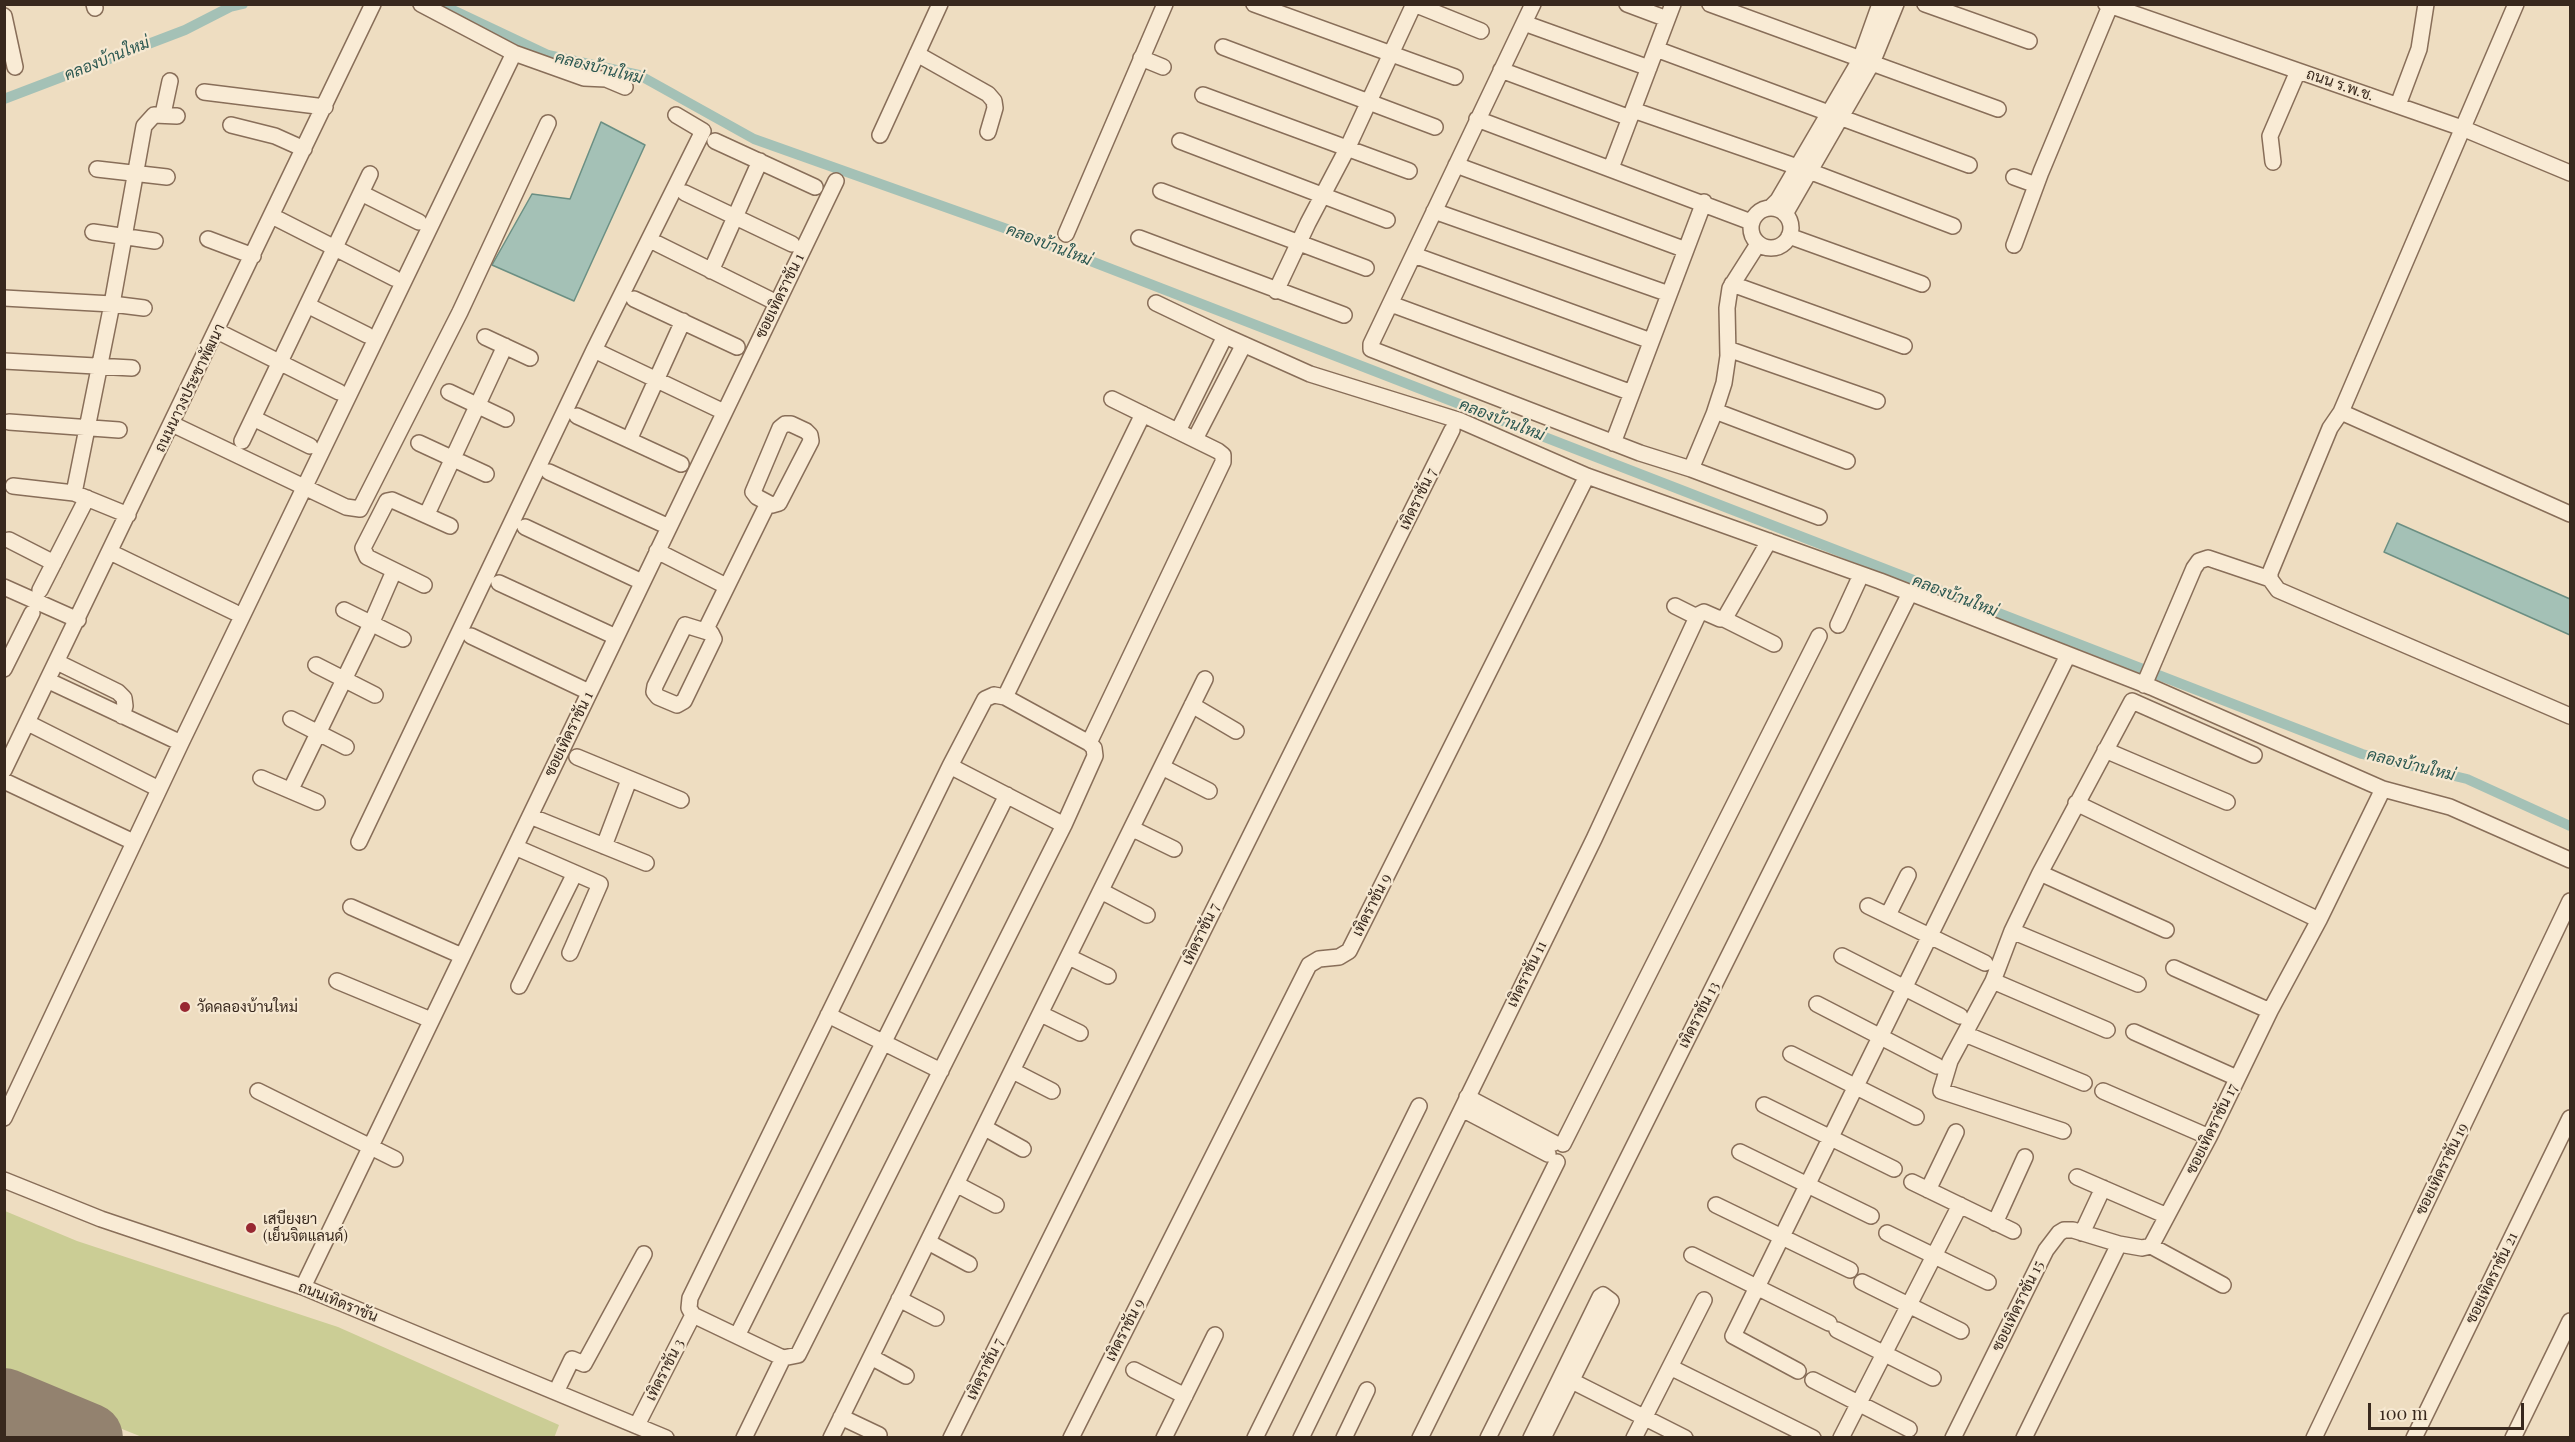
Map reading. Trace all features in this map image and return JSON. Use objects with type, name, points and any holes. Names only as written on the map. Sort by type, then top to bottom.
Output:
[{"type":"street","name":"ถนนนาวงประชาพัฒนา","points":[[4,770],[11,743],[28,723],[49,681],[373,4]]},
{"type":"street","points":[[421,4],[514,53],[584,78],[606,79],[625,87]]},
{"type":"street","points":[[880,135],[940,4]]},
{"type":"street","points":[[1066,234],[1165,4]]},
{"type":"street","points":[[1254,4],[1455,77]]},
{"type":"street","points":[[1276,291],[1347,149],[1414,4],[1481,31]]},
{"type":"street","points":[[1533,4],[1371,344],[1374,352],[1613,443],[1819,517]]},
{"type":"street","points":[[1611,168],[1670,12],[1627,4]]},
{"type":"street","points":[[1710,4],[1998,109]]},
{"type":"street","points":[[1866,62],[1880,4]]},
{"type":"street","points":[[1785,214],[1804,169],[1866,62],[1896,4]]},
{"type":"street","points":[[1925,4],[2029,41]]},
{"type":"street","points":[[2398,105],[2418,49],[2426,4]]},
{"type":"street","points":[[2270,579],[2270,573],[2330,428],[2341,412],[2516,4]]},
{"type":"street","points":[[2014,245],[2108,5]]},
{"type":"street","name":"ถนน ร.พ.ช.","points":[[2108,5],[2462,128],[2571,173]]},
{"type":"street","points":[[4,16],[15,67]]},
{"type":"street","points":[[1524,23],[1649,68]]},
{"type":"street","points":[[1223,47],[1436,127]]},
{"type":"street","points":[[1656,49],[1969,165]]},
{"type":"street","points":[[4,1118],[181,743],[514,53]]},
{"type":"street","points":[[917,54],[988,94],[994,101],[995,108],[988,132]]},
{"type":"street","points":[[1141,58],[1163,68]]},
{"type":"street","points":[[1501,70],[1804,169],[1953,226]]},
{"type":"street","points":[[2273,162],[2270,136],[2298,71]]},
{"type":"street","points":[[40,591],[54,563],[80,495],[88,428],[144,126],[154,115],[170,115],[170,81]]},
{"type":"street","points":[[204,92],[325,107]]},
{"type":"street","points":[[1203,95],[1409,171]]},
{"type":"street","points":[[359,842],[594,350],[703,131],[676,115]]},
{"type":"street","points":[[1477,119],[1704,202],[1751,222]]},
{"type":"street","points":[[360,509],[460,312],[548,123]]},
{"type":"street","points":[[231,125],[275,136],[304,148]]},
{"type":"street","points":[[715,141],[815,187]]},
{"type":"street","points":[[1180,141],[1387,220]]},
{"type":"street","points":[[711,271],[760,161]]},
{"type":"street","points":[[1456,165],[1686,250]]},
{"type":"street","points":[[97,169],[167,177]]},
{"type":"street","points":[[1770,208],[1785,214],[1791,224],[1789,236],[1781,246],[1776,248],[1758,244],[1751,234],[1751,222],[1757,213],[1770,208],[1779,200],[1804,169]]},
{"type":"street","points":[[242,441],[370,174]]},
{"type":"street","points":[[2014,177],[2036,185]]},
{"type":"street","name":"ซอยเทิดราชัน 1","points":[[303,1287],[836,181]]},
{"type":"street","points":[[1161,191],[1366,268]]},
{"type":"street","points":[[361,193],[419,222]]},
{"type":"street","points":[[684,193],[792,244]]},
{"type":"street","points":[[1613,443],[1704,202]]},
{"type":"street","points":[[1434,211],[1669,294]]},
{"type":"street","points":[[272,216],[394,278]]},
{"type":"street","points":[[93,232],[155,241]]},
{"type":"street","points":[[1789,236],[1922,284]]},
{"type":"street","points":[[1139,238],[1344,315]]},
{"type":"street","points":[[208,239],[253,256]]},
{"type":"street","points":[[658,244],[777,303]]},
{"type":"street","points":[[1690,469],[1715,411],[1724,383],[1728,349],[1727,308],[1732,284],[1758,244]]},
{"type":"street","points":[[1414,255],[1651,341]]},
{"type":"street","points":[[1732,284],[1904,346]]},
{"type":"street","points":[[4,298],[112,304],[144,309]]},
{"type":"street","points":[[634,299],[737,347]]},
{"type":"street","points":[[1156,303],[1243,346],[1310,374],[1461,421],[1587,476],[1910,593],[2068,655],[2146,681],[2383,789],[2450,807],[2571,860]]},
{"type":"street","points":[[1390,304],[1632,393]]},
{"type":"street","points":[[307,305],[367,335]]},
{"type":"street","points":[[629,440],[683,321]]},
{"type":"street","points":[[217,330],[339,392]]},
{"type":"street","points":[[1178,431],[1225,336]]},
{"type":"street","points":[[485,337],[530,358]]},
{"type":"street","points":[[427,514],[505,346]]},
{"type":"street","points":[[1195,439],[1243,346]]},
{"type":"street","points":[[1728,349],[1877,401]]},
{"type":"street","points":[[594,350],[724,412]]},
{"type":"street","points":[[4,361],[132,368]]},
{"type":"street","points":[[449,392],[506,419]]},
{"type":"street","points":[[1089,743],[1223,462],[1223,455],[1218,451],[1112,399]]},
{"type":"street","points":[[1715,411],[1847,461]]},
{"type":"street","points":[[2341,412],[2571,514]]},
{"type":"street","points":[[1005,697],[1143,414]]},
{"type":"street","points":[[577,416],[681,464]]},
{"type":"street","points":[[254,418],[310,446]]},
{"type":"street","points":[[9,423],[119,430]]},
{"type":"street","points":[[172,424],[346,507],[360,509],[376,519]]},
{"type":"street","points":[[785,424],[791,424],[806,431],[810,435],[810,441],[779,503],[768,503],[753,492],[755,485],[780,428],[785,424]]},
{"type":"street","name":"เทิดราชัน 7","points":[[951,1437],[1452,430]]},
{"type":"street","points":[[419,443],[486,474]]},
{"type":"street","points":[[549,472],[669,527]]},
{"type":"street","name":"เทิดราชัน 9","points":[[1071,1437],[1309,965],[1319,958],[1339,957],[1349,951],[1587,476]]},
{"type":"street","points":[[13,486],[80,495],[128,515]]},
{"type":"street","points":[[424,585],[363,553],[363,548],[387,501],[392,500],[450,526]]},
{"type":"street","points":[[705,631],[768,503]]},
{"type":"street","points":[[525,527],[642,582]]},
{"type":"street","points":[[9,540],[54,563]]},
{"type":"street","points":[[1724,619],[1769,541]]},
{"type":"street","points":[[659,547],[728,581]]},
{"type":"street","points":[[110,552],[234,612]]},
{"type":"street","points":[[2146,681],[2199,561],[2208,558],[2270,579],[2278,590],[2571,716]]},
{"type":"street","points":[[291,789],[371,624],[394,571]]},
{"type":"street","points":[[1839,625],[1861,575]]},
{"type":"street","points":[[499,584],[616,637]]},
{"type":"street","points":[[4,588],[78,620]]},
{"type":"street","name":"เทิดราชัน 13","points":[[1488,1437],[1910,593]]},
{"type":"street","points":[[1675,606],[1697,617],[1704,612],[1724,619],[1774,645]]},
{"type":"street","points":[[344,610],[403,639]]},
{"type":"street","points":[[4,669],[32,613]]},
{"type":"street","name":"เทิดราชัน 11","points":[[1301,1437],[1594,839],[1697,617]]},
{"type":"street","points":[[690,625],[705,631],[711,633],[714,639],[684,701],[676,705],[658,697],[654,692],[654,687],[682,628],[690,625]]},
{"type":"street","points":[[471,636],[589,692]]},
{"type":"street","points":[[1420,1437],[1556,1151],[1819,636]]},
{"type":"street","points":[[1798,1371],[1733,1336],[2068,655]]},
{"type":"street","points":[[57,662],[118,692],[124,698],[125,706],[122,716]]},
{"type":"street","points":[[316,665],[375,695]]},
{"type":"street","points":[[831,1437],[1133,829],[1205,679]]},
{"type":"street","points":[[49,681],[181,743]]},
{"type":"street","points":[[994,695],[1005,697],[1089,743],[1094,748],[1095,756],[1064,825],[798,1355],[783,1358],[693,1314],[689,1308],[690,1298],[985,699],[994,695]]},
{"type":"street","points":[[2063,1131],[1941,1091],[1950,1061],[1994,981],[2012,931],[2040,873],[2132,700],[2254,755]]},
{"type":"street","points":[[1192,705],[1236,730]]},
{"type":"street","points":[[291,719],[346,747]]},
{"type":"street","points":[[28,723],[153,786]]},
{"type":"street","points":[[2105,750],[2227,802]]},
{"type":"street","points":[[577,757],[681,800]]},
{"type":"street","points":[[950,766],[1064,825]]},
{"type":"street","points":[[1162,767],[1209,791]]},
{"type":"street","points":[[261,778],[317,802]]},
{"type":"street","points":[[604,846],[629,780]]},
{"type":"street","points":[[4,781],[127,839]]},
{"type":"street","name":"ซอยเทิดราชัน 17","points":[[2151,1246],[2209,1137],[2383,789]]},
{"type":"street","points":[[737,1336],[1007,795]]},
{"type":"street","points":[[2076,803],[2319,920]]},
{"type":"street","points":[[530,816],[646,863]]},
{"type":"street","points":[[1133,829],[1174,849]]},
{"type":"street","points":[[514,848],[600,884],[570,953]]},
{"type":"street","points":[[519,986],[575,873]]},
{"type":"street","points":[[2040,873],[2166,930]]},
{"type":"street","points":[[1888,915],[1908,875]]},
{"type":"street","points":[[1101,891],[1147,915]]},
{"type":"street","name":"ซอยเทิดราชัน 19","points":[[2314,1437],[2571,901]]},
{"type":"street","points":[[1868,906],[1985,963]]},
{"type":"street","points":[[351,908],[462,956]]},
{"type":"street","points":[[2012,931],[2138,984]]},
{"type":"street","points":[[1842,956],[1960,1016]]},
{"type":"street","points":[[1069,957],[1108,976]]},
{"type":"street","points":[[2174,968],[2270,1011]]},
{"type":"street","points":[[337,981],[431,1020]]},
{"type":"street","points":[[1994,981],[2107,1030]]},
{"type":"street","points":[[1817,1004],[1937,1066]]},
{"type":"street","points":[[1041,1014],[1080,1034]]},
{"type":"street","points":[[828,1015],[940,1071]]},
{"type":"street","points":[[2134,1032],[2237,1078]]},
{"type":"street","points":[[1965,1034],[2084,1083]]},
{"type":"street","points":[[1791,1053],[1916,1117]]},
{"type":"street","points":[[1013,1071],[1052,1091]]},
{"type":"street","points":[[258,1091],[395,1159]]},
{"type":"street","points":[[2103,1091],[2209,1137]]},
{"type":"street","points":[[1464,1103],[1556,1151]]},
{"type":"street","points":[[1764,1105],[1894,1169]]},
{"type":"street","points":[[1255,1437],[1419,1106]]},
{"type":"street","name":"ซอยเทิดราชัน 21","points":[[2414,1437],[2571,1118]]},
{"type":"street","points":[[985,1128],[1023,1149]]},
{"type":"street","points":[[1928,1190],[1956,1132]]},
{"type":"street","points":[[1740,1152],[1871,1216]]},
{"type":"street","points":[[1995,1223],[2025,1157]]},
{"type":"street","points":[[2077,1177],[2168,1216]]},
{"type":"street","name":"ถนนเทิดราชัน","points":[[4,1180],[101,1219],[303,1287],[666,1437]]},
{"type":"street","points":[[1912,1182],[2013,1232]]},
{"type":"street","points":[[957,1184],[996,1205]]},
{"type":"street","points":[[2082,1233],[2103,1188]]},
{"type":"street","points":[[1716,1205],[1850,1270]]},
{"type":"street","points":[[1840,1437],[1960,1206]]},
{"type":"street","name":"ซอยเทิดราชัน 15","points":[[1953,1437],[2046,1250],[2059,1233],[2064,1230],[2082,1233],[2119,1244]]},
{"type":"street","points":[[1887,1233],[1988,1282]]},
{"type":"street","points":[[928,1242],[969,1264]]},
{"type":"street","points":[[2024,1437],[2119,1244],[2142,1248],[2151,1246],[2223,1285]]},
{"type":"street","points":[[556,1392],[572,1359],[584,1364],[644,1254]]},
{"type":"street","points":[[1692,1255],[1933,1378]]},
{"type":"street","points":[[1862,1281],[1961,1331]]},
{"type":"street","points":[[1531,1437],[1566,1378],[1611,1300],[1603,1296],[1600,1297],[1566,1378],[1544,1437]]},
{"type":"street","points":[[899,1299],[936,1318]]},
{"type":"street","points":[[1634,1437],[1704,1300]]},
{"type":"street","name":"เทิดราชัน 3","points":[[637,1425],[693,1314]]},
{"type":"street","points":[[2512,1437],[2571,1321]]},
{"type":"street","points":[[1164,1437],[1215,1335]]},
{"type":"street","points":[[871,1357],[906,1376]]},
{"type":"street","points":[[744,1437],[783,1358]]},
{"type":"street","points":[[1670,1367],[1813,1437]]},
{"type":"street","points":[[1134,1370],[1185,1396]]},
{"type":"street","points":[[1566,1378],[1684,1437]]},
{"type":"street","points":[[1813,1380],[1858,1405],[1910,1429]]},
{"type":"street","points":[[1344,1437],[1366,1390]]},
{"type":"street","points":[[841,1417],[879,1435]]},
{"type":"green space","points":[[5,1211],[77,1241],[338,1327],[559,1425],[554,1438],[142,1437],[5,1382]]},
{"type":"green space","points":[[5,1423],[41,1437],[5,1437]]},
{"type":"shaded area","points":[[601,122],[645,145],[574,301],[492,265],[532,194],[570,199]]},
{"type":"shaded area","points":[[2397,523],[2570,599],[2570,635],[2384,552]]},
{"type":"waterway","name":"คลองบ้านใหม่","points":[[4,99],[185,30],[230,7],[243,4]]},
{"type":"waterway","name":"คลองบ้านใหม่","points":[[440,4],[548,55],[639,75],[754,139],[1021,234],[2362,754],[2467,779],[2570,826]]},
{"type":"taxiway","points":[[59,1426],[63,1438]]},
{"type":"runway","points":[[4,1403],[88,1438]]},
{"type":"place","name":"วัดคลองบ้านใหม่","points":[[185,1007]]},
{"type":"place","name":"เสบียงยา (เย็นจิตแลนด์)","points":[[251,1228]]}]
